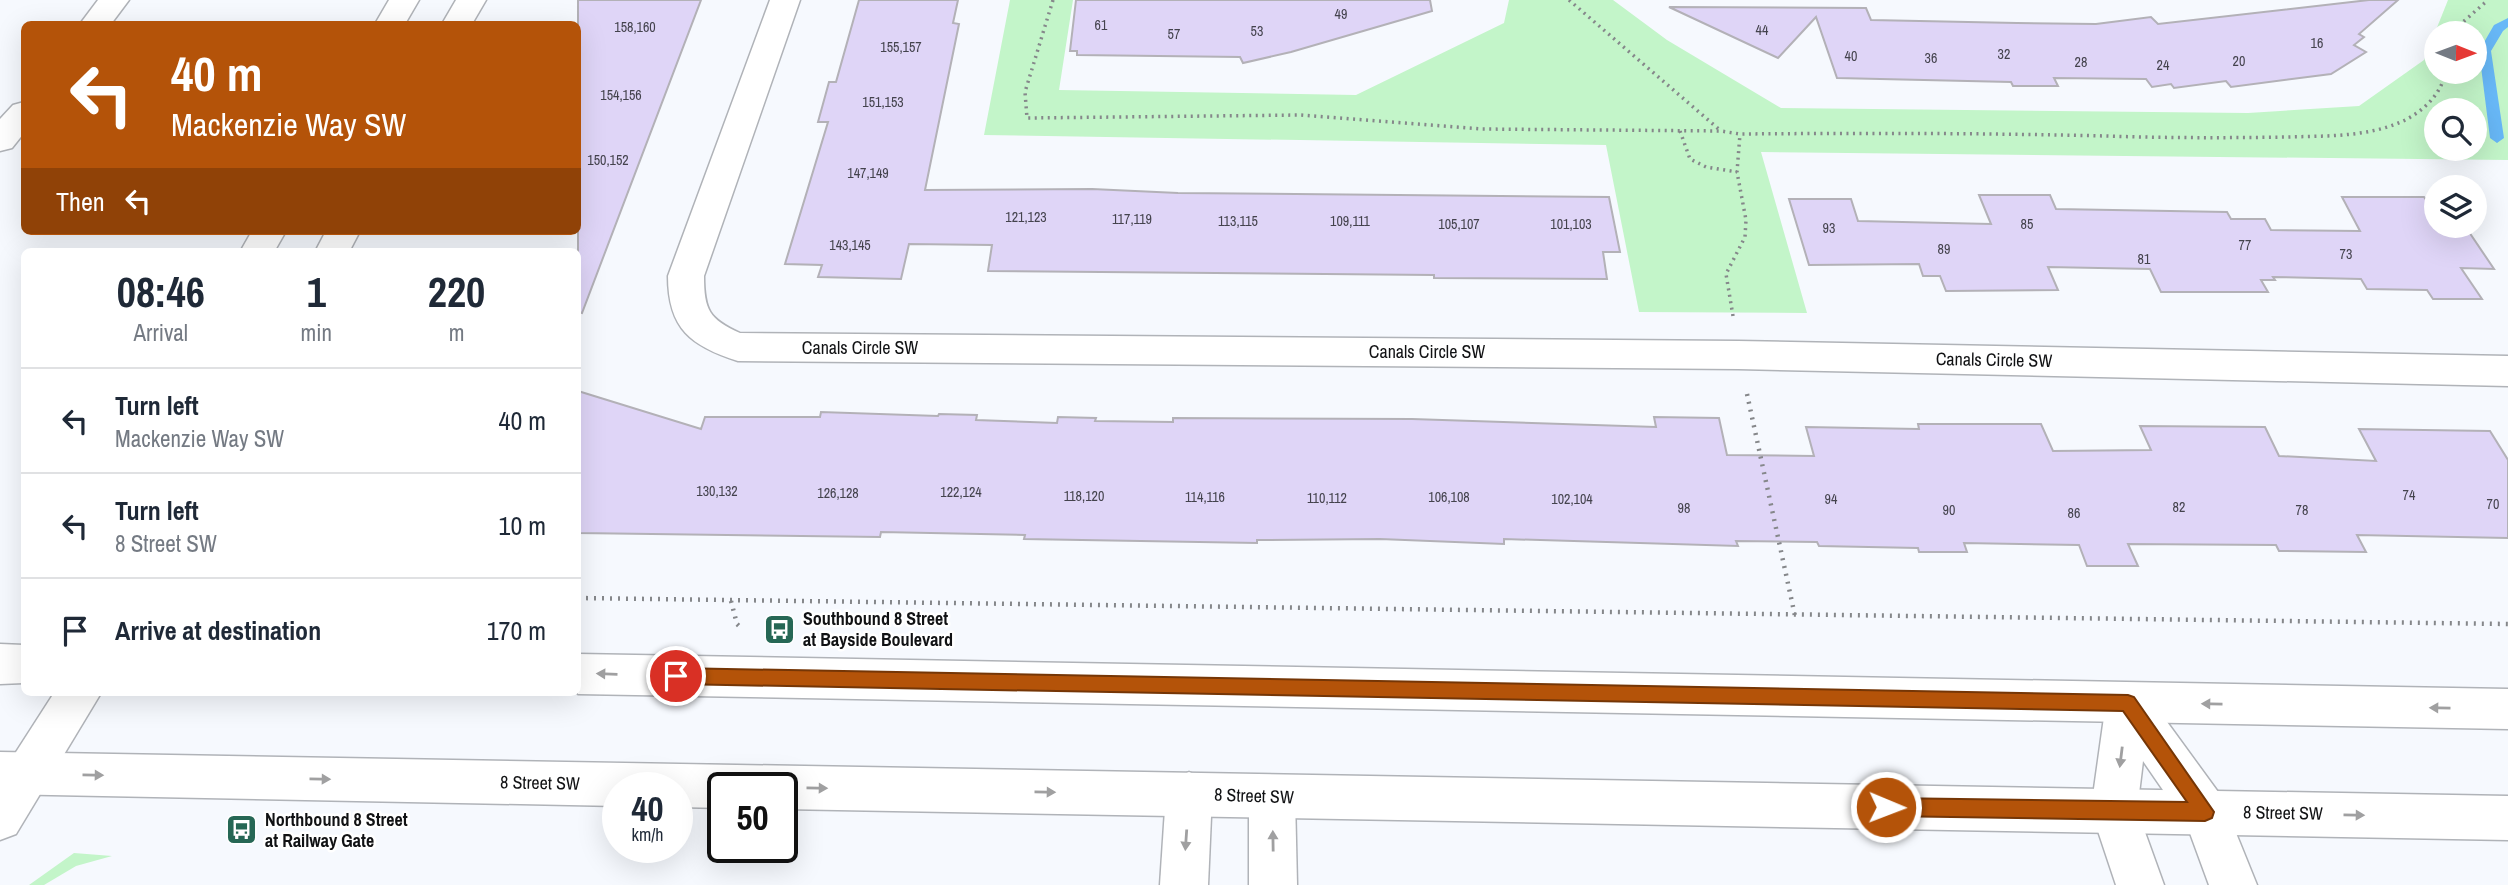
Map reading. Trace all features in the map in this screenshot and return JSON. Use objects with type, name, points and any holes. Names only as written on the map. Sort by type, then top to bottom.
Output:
[{"type":"main road","points":[[96,21],[114,0]]},
{"type":"main road","points":[[392,21],[404,0]]},
{"type":"main road","points":[[459,21],[471,0]]},
{"type":"main road","name":"Canals Circle SW","points":[[785,0],[687,276],[685,299],[692,319],[710,337],[738,347],[1738,355],[2508,371]]},
{"type":"main road","points":[[0,140],[21,116]]},
{"type":"main road","points":[[581,674],[2508,709]]},
{"type":"main road","points":[[0,818],[14,773],[77,696]]},
{"type":"main road","points":[[2128,703],[2114,810],[2140,885]]},
{"type":"main road","points":[[2128,703],[2205,812],[2233,885]]},
{"type":"main road","name":"8 Street SW","points":[[14,773],[2508,818]]},
{"type":"main road","points":[[1184,885],[1189,794]]},
{"type":"main road","points":[[1272,797],[1273,885]]},
{"type":"path","points":[[1053,0],[1051,20],[1026,88],[1024,103],[1027,118],[1300,115],[1482,129],[1721,131],[1740,134],[1965,133],[2207,139],[2346,135],[2384,127],[2415,114],[2430,102],[2441,84]]},
{"type":"path","points":[[1569,0],[1721,131]]},
{"type":"path","points":[[2464,21],[2488,0]]},
{"type":"path","points":[[1680,131],[1690,159],[1706,167],[1737,172]]},
{"type":"path","points":[[581,598],[2508,624]]},
{"type":"path","points":[[731,601],[737,624],[746,634]]},
{"type":"green space","points":[[1010,0],[1073,0],[1059,90],[1356,95],[1504,23],[1509,0],[1613,0],[1667,40],[1781,108],[2248,113],[2359,106],[2424,60],[2424,84],[2487,84],[2487,21],[2440,21],[2448,0],[2508,0],[2508,160],[2487,160],[2487,98],[2424,98],[2424,159],[1761,152],[1807,313],[1639,312],[1606,145],[984,135]]},
{"type":"green space","points":[[74,853],[112,856],[76,866],[44,885],[29,885]]},
{"type":"building","points":[[578,0],[701,0],[582,313],[581,248],[578,248],[578,235],[581,235],[581,21],[578,21]]},
{"type":"building","points":[[859,0],[958,0],[953,23],[959,24],[925,190],[1092,189],[1178,193],[1609,197],[1620,252],[1603,252],[1607,279],[1434,278],[1434,275],[988,271],[992,245],[909,244],[901,279],[818,277],[822,265],[785,264],[828,122],[818,122],[829,82],[836,82]]},
{"type":"building","points":[[1076,0],[1430,0],[1432,11],[1291,52],[1243,63],[1240,57],[1077,55],[1077,51],[1070,51]]},
{"type":"building","points":[[2369,0],[2398,0],[2359,34],[2364,37],[2354,45],[2366,52],[2331,74],[2231,87],[2226,81],[2174,88],[2171,84],[2152,87],[2146,79],[2054,78],[2058,86],[2013,86],[2011,82],[1837,78],[1816,17],[1778,58],[1669,7],[1866,8],[1871,20],[2096,24],[2151,17],[2158,24]]},
{"type":"building","points":[[1979,195],[2050,195],[2056,209],[2227,212],[2231,219],[2265,219],[2271,230],[2360,231],[2342,197],[2424,197],[2424,238],[2473,238],[2494,269],[2461,268],[2482,299],[2433,299],[2427,290],[2367,289],[2361,279],[2273,277],[2275,280],[2261,280],[2268,292],[2161,292],[2150,269],[2048,267],[2058,290],[1946,291],[1940,276],[1923,276],[1919,264],[1809,265],[1789,199],[1851,199],[1858,221],[1991,224]]},
{"type":"building","points":[[581,392],[701,429],[705,417],[820,417],[821,412],[977,415],[976,420],[1057,423],[1058,417],[1096,418],[1095,421],[1173,422],[1173,418],[1412,419],[1656,427],[1654,417],[1719,418],[1727,455],[1814,456],[1806,427],[1919,429],[1918,424],[2041,424],[2053,451],[2151,450],[2140,426],[2265,427],[2279,456],[2376,461],[2359,429],[2490,431],[2508,460],[2508,538],[2357,535],[2366,552],[2279,551],[2276,545],[2128,544],[2138,566],[2087,566],[2079,545],[1964,543],[1967,552],[1919,552],[1918,548],[1819,546],[1817,542],[1736,541],[1738,546],[1504,539],[1504,544],[1380,539],[1257,540],[1257,543],[1024,539],[1025,535],[881,532],[880,537],[581,533]]},
{"type":"waterway","points":[[2497,138],[2485,51],[2498,28],[2508,22]]},
{"type":"place","name":"Southbound 8 Street at Bayside Boulevard","points":[[780,629]]},
{"type":"place","name":"Northbound 8 Street at Railway Gate","points":[[242,830]]},
{"type":"route","points":[[676,676],[2128,703],[2205,812],[1886,807]]}]
